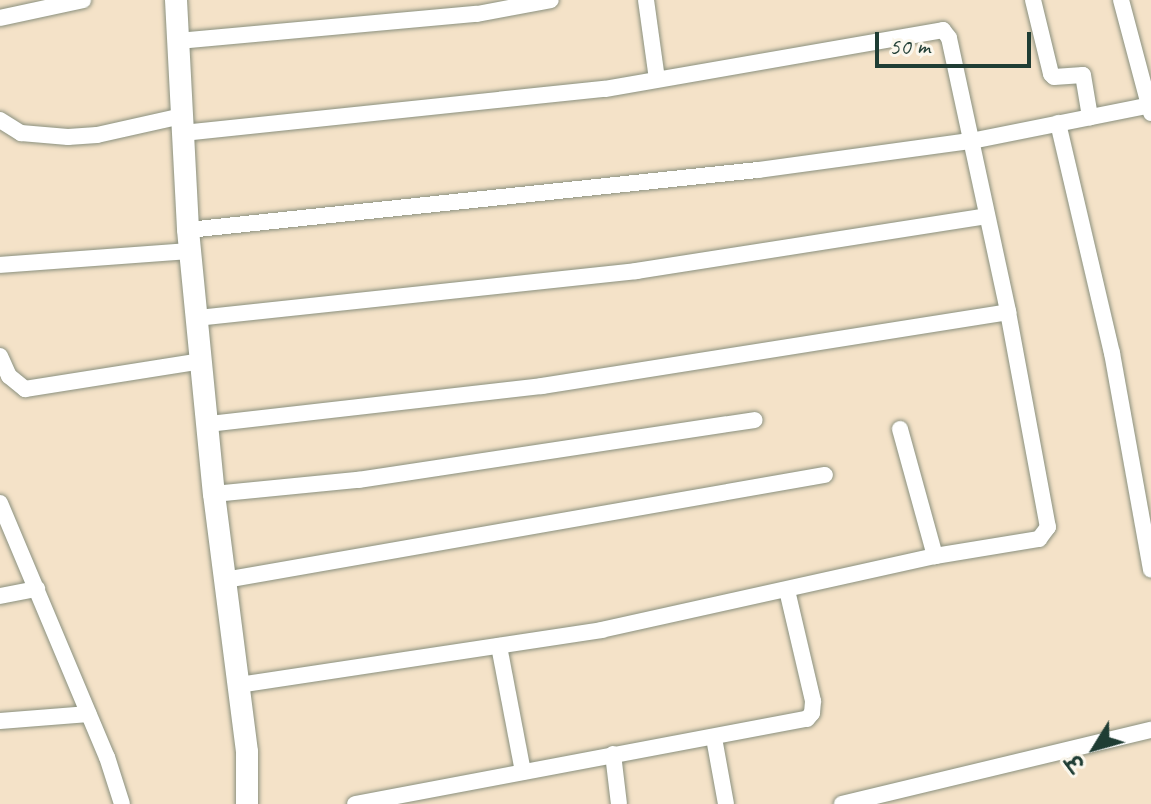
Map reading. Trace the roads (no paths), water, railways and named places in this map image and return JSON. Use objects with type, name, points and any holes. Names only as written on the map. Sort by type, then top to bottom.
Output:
[{"type":"street","points":[[0,18],[83,0]]},
{"type":"street","points":[[176,0],[189,240],[214,494],[247,752],[247,804]]},
{"type":"street","points":[[178,41],[477,14],[551,0]]},
{"type":"street","points":[[646,0],[657,79]]},
{"type":"street","points":[[1033,0],[1051,74],[1054,77],[1083,75],[1090,117]]},
{"type":"street","points":[[0,265],[971,141],[1150,108],[1121,0]]},
{"type":"street","points":[[0,120],[21,133],[68,137],[182,124],[605,89],[940,29],[948,34],[1008,312],[1047,532],[1033,540],[935,556],[602,630],[239,685]]},
{"type":"street","points":[[1058,123],[1112,353],[1151,570]]},
{"type":"street","points":[[197,318],[636,271],[987,216]]},
{"type":"street","points":[[209,424],[542,386],[1008,312]]},
{"type":"street","points":[[0,356],[13,383],[25,389],[202,361]]},
{"type":"street","points":[[214,494],[358,480],[754,420]]},
{"type":"street","points":[[900,429],[935,556]]},
{"type":"street","points":[[225,580],[825,475]]},
{"type":"street","points":[[0,503],[89,714],[122,804]]},
{"type":"street","points":[[0,596],[37,589]]},
{"type":"street","points":[[355,804],[803,720],[811,716],[813,701],[787,590]]},
{"type":"street","points":[[499,646],[523,772]]},
{"type":"street","points":[[0,721],[89,714]]},
{"type":"street","points":[[842,804],[1151,730]]},
{"type":"street","points":[[714,738],[726,804]]},
{"type":"street","points":[[613,754],[619,804]]}]
